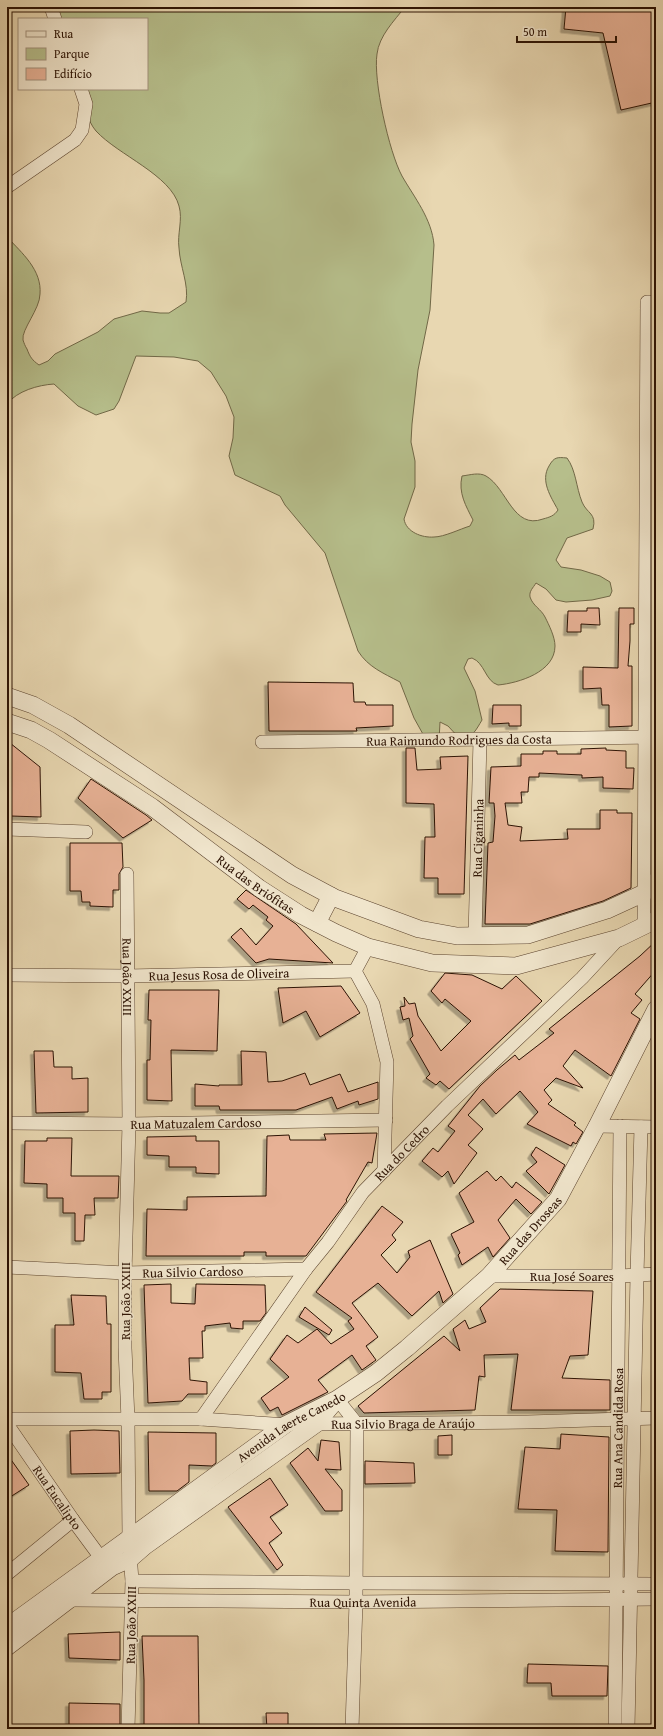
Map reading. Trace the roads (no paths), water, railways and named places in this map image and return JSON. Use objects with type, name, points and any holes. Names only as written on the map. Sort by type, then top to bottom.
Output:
[{"type":"street","points":[[51,7],[56,18]]},
{"type":"street","points":[[7,187],[75,140],[82,130],[86,104],[81,90]]},
{"type":"street","points":[[650,924],[652,302]]},
{"type":"street","name":"Rua das Briófitas","points":[[7,696],[33,705],[69,725],[292,875],[331,896],[378,915],[419,929],[457,936],[475,937],[528,935],[607,910],[650,887]]},
{"type":"street","name":"Rua das Briófitas","points":[[7,722],[31,730],[43,737],[152,807],[258,888],[316,923],[368,947],[432,963],[516,966],[619,938]]},
{"type":"street","name":"Rua Raimundo Rodrigues da Costa","points":[[262,742],[650,737]]},
{"type":"street","name":"Rua Ciganinha","points":[[475,937],[480,740]]},
{"type":"street","points":[[7,829],[86,832]]},
{"type":"street","name":"Rua João XXIII","points":[[127,874],[129,1124],[125,1273],[125,1348],[128,1420],[129,1539],[132,1580],[128,1729]]},
{"type":"street","points":[[316,923],[331,896]]},
{"type":"street","name":"Rua do Cedro","points":[[201,1419],[306,1269],[328,1242],[363,1192],[447,1106],[582,978],[619,938],[650,924]]},
{"type":"street","points":[[368,947],[355,971],[373,1004],[387,1062],[384,1171]]},
{"type":"street","name":"Rua Jesus Rosa de Oliveira","points":[[7,975],[127,976],[355,971]]},
{"type":"street","name":"Rua das Droseas","points":[[337,1399],[376,1373],[488,1276],[558,1199],[656,1009]]},
{"type":"street","name":"Rua Matuzalem Cardoso","points":[[7,1124],[129,1124],[386,1120]]},
{"type":"street","points":[[597,1126],[656,1127]]},
{"type":"street","name":"Rua Ana Candida Rosa","points":[[615,1729],[617,1418],[620,1276],[620,1126]]},
{"type":"street","name":"Rua Ana Candida Rosa","points":[[628,1729],[641,1127]]},
{"type":"street","name":"Rua Silvio Cardoso","points":[[7,1267],[125,1273],[306,1269]]},
{"type":"street","name":"Rua José Soares","points":[[488,1276],[620,1276],[656,1274]]},
{"type":"street","points":[[337,1399],[357,1424],[356,1602],[352,1729]]},
{"type":"street","name":"Avenida Laerte Canedo","points":[[7,1626],[107,1563],[130,1559],[145,1546],[316,1424],[337,1399]]},
{"type":"street","name":"Avenida Laerte Canedo","points":[[7,1647],[71,1600],[129,1539],[285,1425],[337,1399]]},
{"type":"street","name":"Rua Silvio Braga de Araújo","points":[[7,1419],[201,1419],[285,1425],[528,1422],[617,1418],[656,1418]]},
{"type":"street","name":"Rua Eucalipto","points":[[7,1424],[73,1520],[107,1563]]},
{"type":"street","points":[[7,1574],[73,1520]]},
{"type":"street","name":"Rua Quinta Avenida","points":[[132,1580],[356,1583],[656,1584]]},
{"type":"street","name":"Rua Quinta Avenida","points":[[71,1600],[132,1599],[356,1602],[656,1599]]},
{"type":"street","points":[[7,1626],[26,1633]]}]
